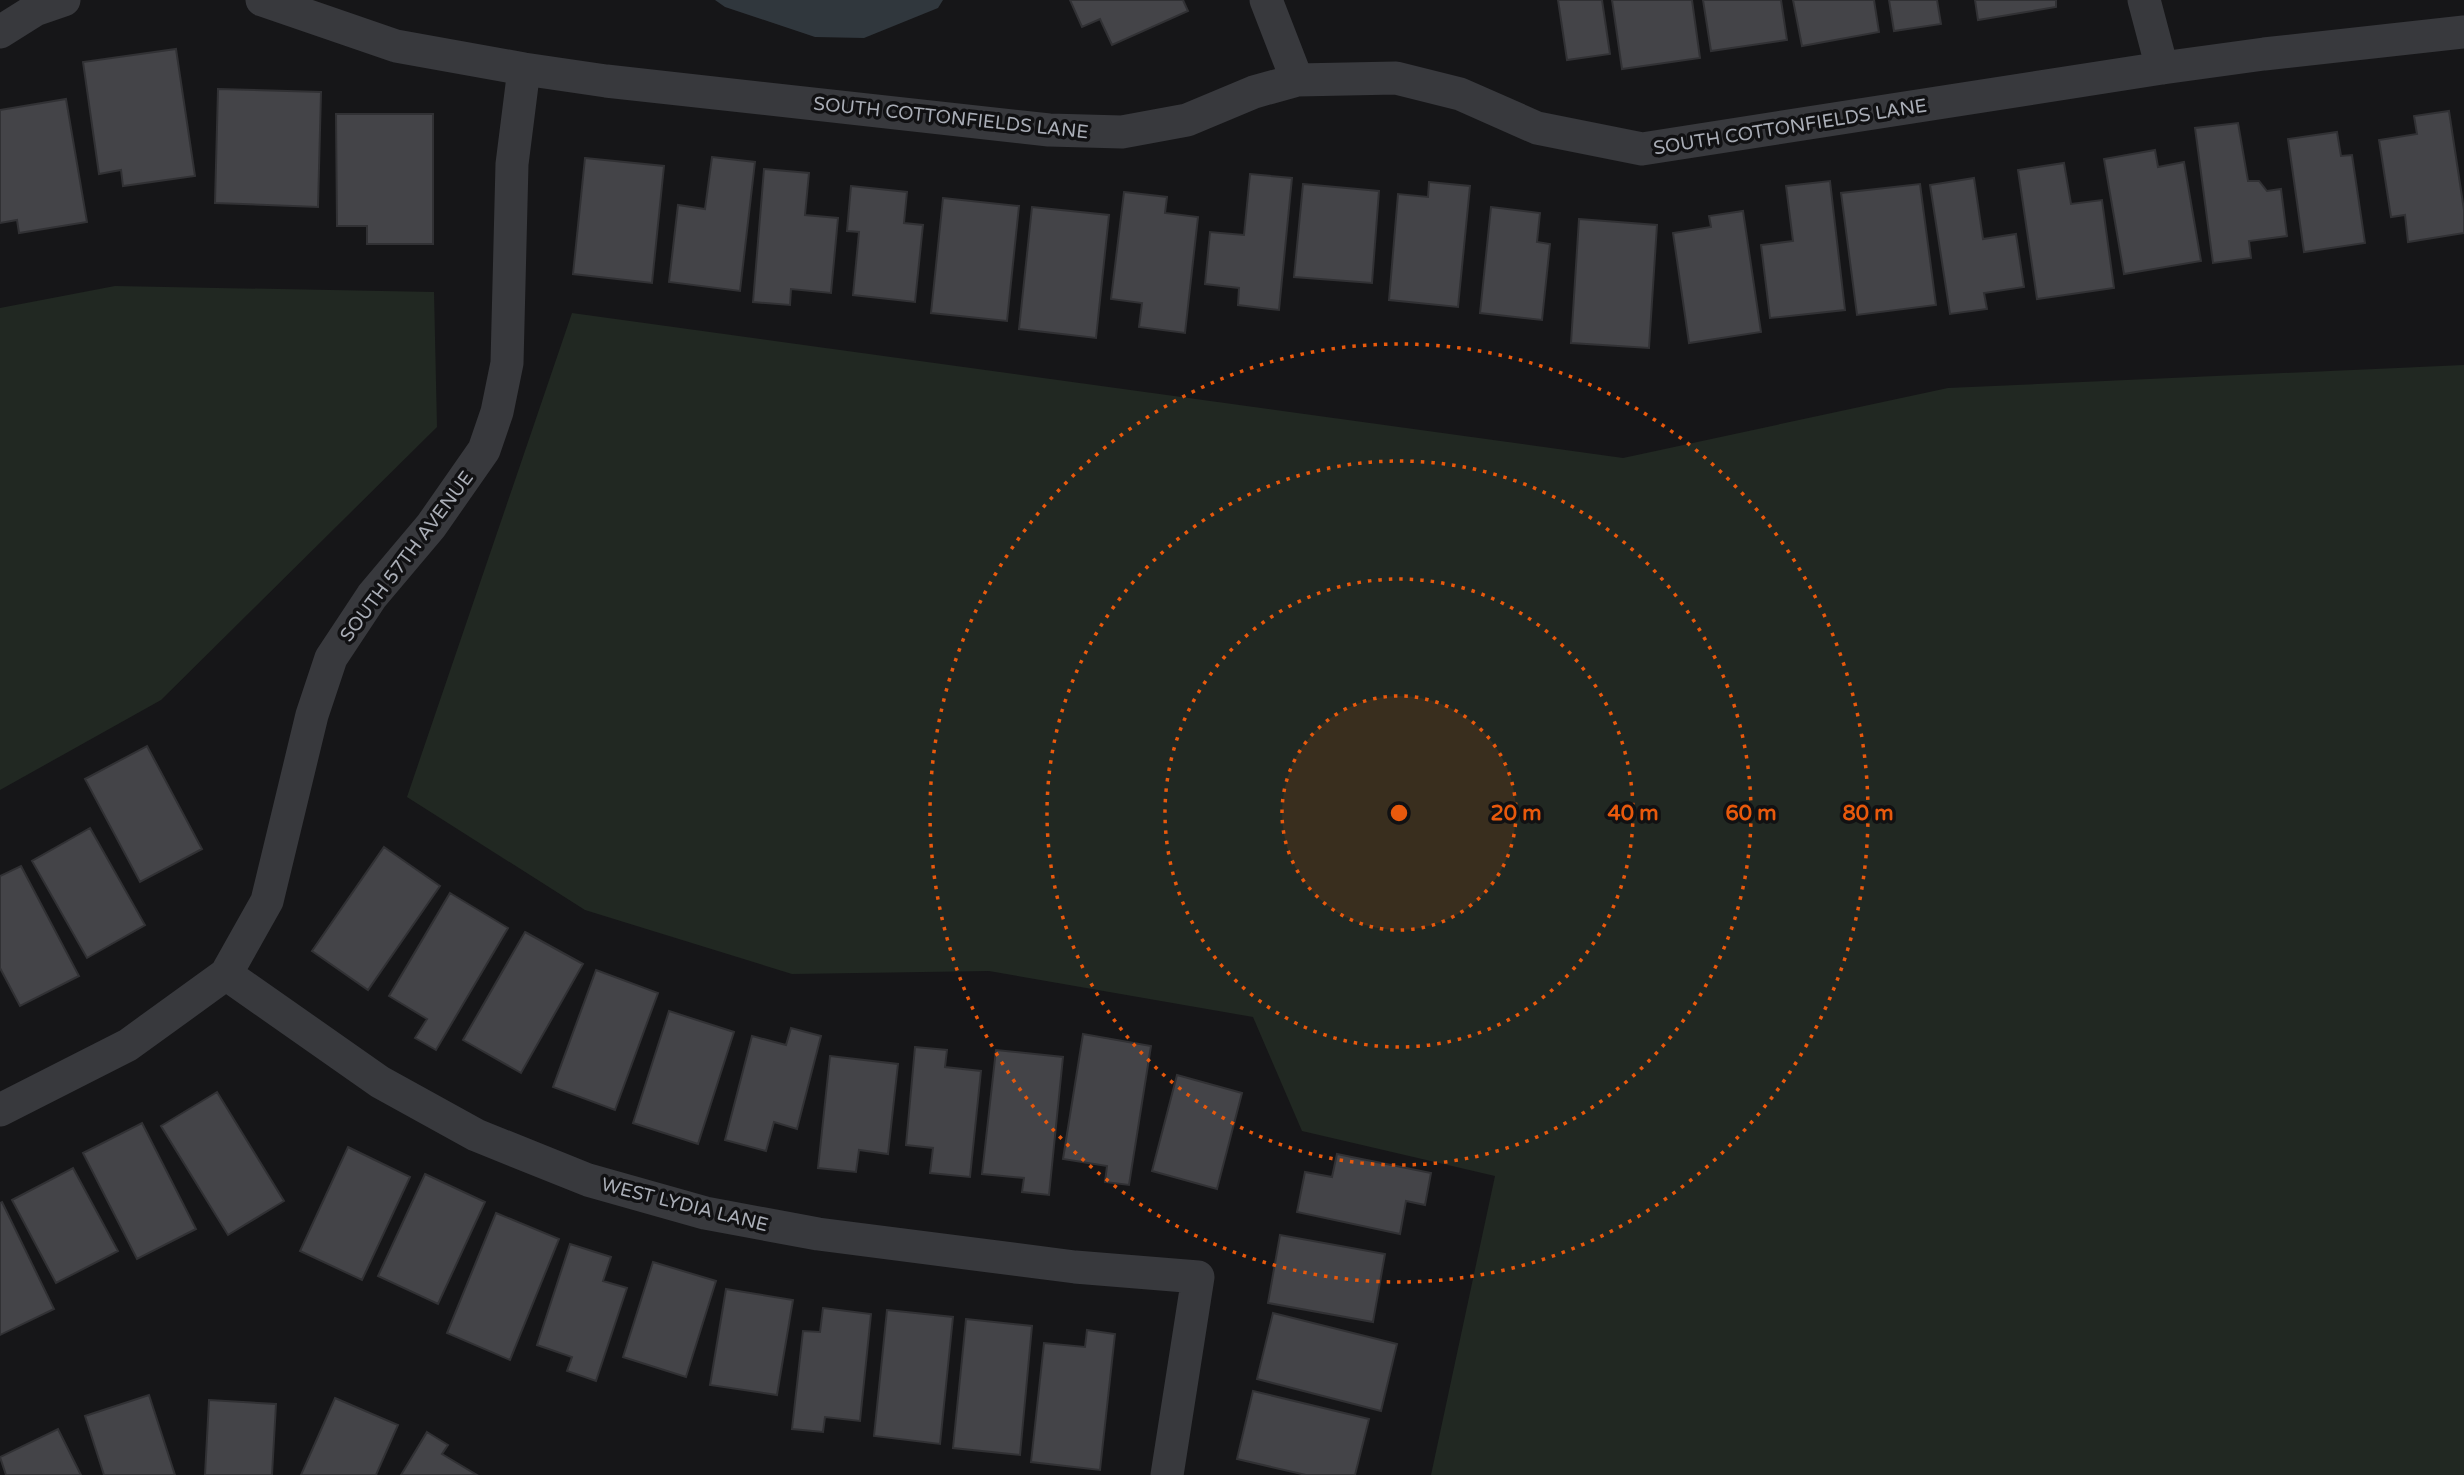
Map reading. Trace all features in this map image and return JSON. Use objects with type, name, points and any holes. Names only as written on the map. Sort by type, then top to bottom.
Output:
[{"type":"street","points":[[0,32],[34,10],[64,0]]},
{"type":"street","name":"SOUTH COTTONFIELDS LANE","points":[[262,0],[396,46],[524,69],[606,81],[1049,130],[1122,132],[1187,120],[1254,92],[1297,80],[1396,78],[1460,94],[1537,128],[1643,149],[2162,68],[2464,32]]},
{"type":"street","points":[[1266,0],[1297,80]]},
{"type":"street","points":[[2144,0],[2162,68]]},
{"type":"street","name":"SOUTH 57TH AVENUE","points":[[0,1110],[128,1045],[226,974],[267,901],[312,715],[331,657],[372,596],[431,526],[484,450],[497,412],[506,363],[512,164],[524,69]]},
{"type":"street","name":"WEST LYDIA LANE","points":[[226,974],[392,1088],[476,1135],[588,1181],[705,1213],[818,1234],[1075,1267],[1198,1277],[1167,1475]]},
{"type":"shaded area","points":[[715,0],[943,0],[938,8],[864,38],[815,37],[725,7]]},
{"type":"shaded area","points":[[115,286],[434,292],[437,427],[161,700],[0,790],[0,308]]},
{"type":"shaded area","points":[[572,313],[1623,458],[1948,388],[2464,365],[2464,1475],[1431,1475],[1495,1176],[1302,1131],[1253,1017],[989,971],[792,974],[585,910],[407,797]]},
{"type":"building","points":[[1070,0],[1183,0],[1188,11],[1112,45],[1100,19],[1082,27]]},
{"type":"building","points":[[1558,0],[1602,0],[1610,54],[1567,60]]},
{"type":"building","points":[[1612,0],[1692,0],[1700,58],[1622,69]]},
{"type":"building","points":[[1703,0],[1781,0],[1787,40],[1711,51]]},
{"type":"building","points":[[1793,0],[1874,0],[1879,32],[1802,46]]},
{"type":"building","points":[[1889,0],[1937,0],[1941,24],[1894,31]]},
{"type":"building","points":[[1975,0],[2056,0],[2056,7],[1978,20]]},
{"type":"building","points":[[176,49],[195,176],[123,186],[121,170],[99,174],[83,62]]},
{"type":"building","points":[[218,89],[321,92],[318,207],[215,203]]},
{"type":"building","points":[[66,99],[87,222],[19,233],[17,220],[0,223],[0,110]]},
{"type":"building","points":[[2449,111],[2464,210],[2464,233],[2408,242],[2405,215],[2391,217],[2379,140],[2417,134],[2414,116]]},
{"type":"building","points":[[336,114],[433,114],[433,244],[367,244],[367,226],[337,226]]},
{"type":"building","points":[[2238,123],[2248,181],[2259,181],[2267,191],[2281,189],[2287,236],[2249,241],[2251,258],[2213,263],[2195,128]]},
{"type":"building","points":[[2337,132],[2341,156],[2352,155],[2365,243],[2304,252],[2288,139]]},
{"type":"building","points":[[2155,150],[2158,167],[2184,162],[2201,261],[2124,274],[2104,159]]},
{"type":"building","points":[[712,157],[755,162],[740,291],[669,282],[678,205],[705,209]]},
{"type":"building","points":[[585,158],[664,166],[652,283],[573,274]]},
{"type":"building","points":[[2064,163],[2071,204],[2102,200],[2114,288],[2037,299],[2018,170]]},
{"type":"building","points":[[764,169],[809,173],[805,215],[838,218],[831,293],[791,289],[790,305],[753,302]]},
{"type":"building","points":[[1250,174],[1292,178],[1279,310],[1238,305],[1239,288],[1205,284],[1210,232],[1244,235]]},
{"type":"building","points":[[1974,178],[1983,239],[2016,234],[2024,287],[1984,293],[1987,309],[1950,314],[1930,185]]},
{"type":"building","points":[[1830,181],[1845,310],[1770,318],[1761,245],[1793,241],[1786,186]]},
{"type":"building","points":[[1429,182],[1470,186],[1458,307],[1389,300],[1398,194],[1428,197]]},
{"type":"building","points":[[1303,184],[1379,191],[1372,283],[1294,277]]},
{"type":"building","points":[[1920,184],[1936,305],[1857,315],[1841,193]]},
{"type":"building","points":[[851,186],[907,192],[904,223],[923,225],[915,302],[853,295],[859,232],[847,231]]},
{"type":"building","points":[[1124,192],[1167,197],[1165,213],[1198,217],[1185,333],[1139,327],[1142,303],[1111,299]]},
{"type":"building","points":[[943,198],[1019,206],[1007,321],[931,313]]},
{"type":"building","points":[[1032,207],[1109,215],[1096,338],[1019,329]]},
{"type":"building","points":[[1491,207],[1540,213],[1537,242],[1550,244],[1542,320],[1480,313]]},
{"type":"building","points":[[1743,211],[1761,332],[1689,343],[1673,233],[1711,227],[1709,216]]},
{"type":"building","points":[[1579,219],[1657,225],[1649,348],[1571,343]]},
{"type":"building","points":[[147,746],[202,849],[140,882],[85,779]]},
{"type":"building","points":[[90,828],[145,925],[87,958],[32,861]]},
{"type":"building","points":[[384,847],[440,886],[368,990],[312,951]]},
{"type":"building","points":[[21,866],[79,976],[20,1006],[0,968],[0,876]]},
{"type":"building","points":[[450,893],[508,928],[436,1050],[415,1038],[427,1019],[389,996]]},
{"type":"building","points":[[525,932],[583,964],[521,1073],[463,1040]]},
{"type":"building","points":[[596,970],[658,993],[615,1110],[553,1087]]},
{"type":"building","points":[[669,1011],[734,1032],[698,1144],[633,1123]]},
{"type":"building","points":[[791,1028],[821,1036],[797,1129],[774,1122],[766,1151],[725,1140],[752,1036],[786,1045]]},
{"type":"building","points":[[1083,1034],[1151,1046],[1129,1185],[1105,1182],[1107,1166],[1063,1159]]},
{"type":"building","points":[[915,1047],[947,1050],[945,1067],[981,1071],[970,1177],[930,1173],[933,1148],[906,1145]]},
{"type":"building","points":[[996,1050],[1063,1057],[1049,1195],[1022,1192],[1024,1178],[982,1174]]},
{"type":"building","points":[[830,1056],[898,1064],[888,1154],[859,1150],[856,1172],[818,1168]]},
{"type":"building","points":[[1177,1075],[1242,1093],[1217,1189],[1152,1171]]},
{"type":"building","points":[[217,1092],[284,1201],[228,1235],[161,1126]]},
{"type":"building","points":[[142,1123],[196,1229],[137,1259],[83,1153]]},
{"type":"building","points":[[348,1147],[410,1177],[362,1280],[300,1251]]},
{"type":"building","points":[[1337,1154],[1431,1173],[1425,1205],[1406,1201],[1400,1234],[1297,1212],[1305,1172],[1332,1177]]},
{"type":"building","points":[[73,1168],[118,1251],[56,1283],[12,1200]]},
{"type":"building","points":[[425,1174],[485,1202],[438,1304],[378,1276]]},
{"type":"building","points":[[2,1202],[54,1309],[0,1335],[0,1203]]},
{"type":"building","points":[[496,1213],[559,1239],[510,1360],[447,1333]]},
{"type":"building","points":[[1280,1235],[1385,1254],[1373,1322],[1268,1303]]},
{"type":"building","points":[[570,1244],[611,1257],[603,1281],[627,1288],[596,1381],[567,1371],[572,1357],[537,1345]]},
{"type":"building","points":[[653,1262],[716,1281],[686,1377],[623,1357]]},
{"type":"building","points":[[726,1289],[793,1300],[777,1395],[710,1385]]},
{"type":"building","points":[[823,1308],[871,1314],[860,1421],[825,1417],[823,1432],[792,1429],[803,1331],[820,1332]]},
{"type":"building","points":[[887,1310],[953,1317],[940,1444],[874,1436]]},
{"type":"building","points":[[1273,1313],[1397,1344],[1381,1411],[1257,1379]]},
{"type":"building","points":[[966,1319],[1032,1326],[1020,1455],[953,1448]]},
{"type":"building","points":[[1087,1330],[1115,1334],[1100,1470],[1031,1462],[1044,1343],[1085,1347]]},
{"type":"building","points":[[1253,1391],[1369,1419],[1355,1475],[1306,1475],[1237,1459]]},
{"type":"building","points":[[149,1395],[175,1475],[104,1475],[85,1416]]},
{"type":"building","points":[[335,1398],[398,1425],[376,1475],[301,1475]]},
{"type":"building","points":[[209,1400],[276,1404],[272,1475],[205,1475]]},
{"type":"building","points":[[58,1429],[81,1475],[6,1475],[0,1457]]},
{"type":"building","points":[[427,1432],[448,1445],[442,1454],[477,1475],[401,1475]]}]
